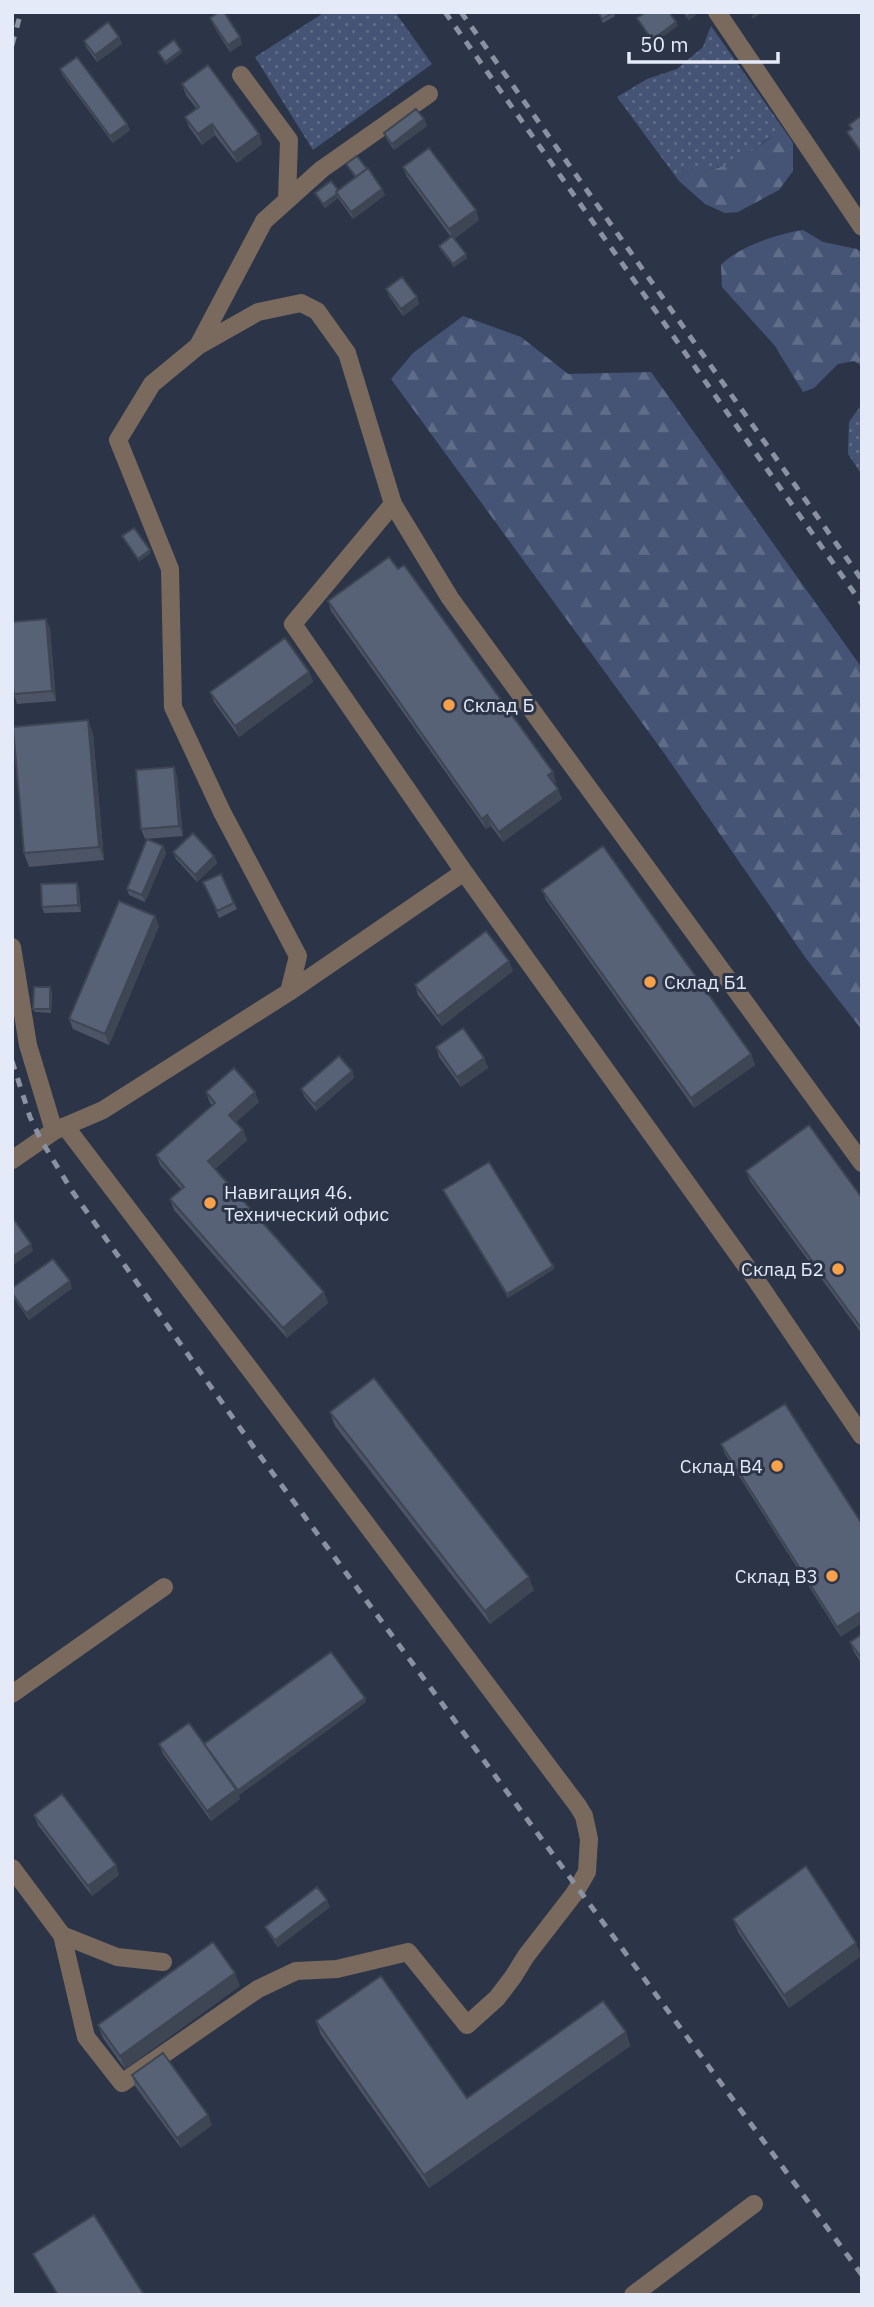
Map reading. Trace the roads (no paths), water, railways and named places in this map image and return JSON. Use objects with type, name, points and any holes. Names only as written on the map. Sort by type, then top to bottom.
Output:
[{"type":"street","points":[[717,12],[862,226]]},
{"type":"street","points":[[241,75],[289,140],[287,200]]},
{"type":"street","points":[[198,346],[264,220],[322,169],[429,94]]},
{"type":"street","points":[[289,992],[298,956],[222,812],[173,707],[170,569],[118,440],[152,384],[198,346],[258,312],[301,303],[317,310],[347,353],[393,504],[450,598],[862,1163]]},
{"type":"street","points":[[393,504],[293,624],[464,872],[754,1277],[862,1436]]},
{"type":"street","points":[[12,1160],[60,1129],[103,1110],[289,992],[464,872]]},
{"type":"street","points":[[12,947],[28,1045],[60,1129],[249,1368],[578,1806],[587,1826],[590,1851],[587,1872],[574,1894],[497,1997],[467,2025],[408,1951],[337,1969],[296,1971],[258,1989],[122,2083],[86,2036],[62,1935],[12,1868]]},
{"type":"street","points":[[12,1694],[164,1587]]},
{"type":"street","points":[[62,1935],[117,1957],[163,1962]]},
{"type":"street","points":[[633,2295],[754,2203]]},
{"type":"railway","points":[[12,45],[21,12]]},
{"type":"railway","points":[[445,12],[862,604]]},
{"type":"railway","points":[[461,12],[862,580]]},
{"type":"railway","points":[[12,1061],[30,1117],[72,1191],[255,1449],[862,2275]]},
{"type":"place","name":"Склад Б","points":[[449,705]]},
{"type":"place","name":"Склад Б1","points":[[650,982]]},
{"type":"place","name":"Навигация 46. Технический офис","points":[[210,1203]]},
{"type":"place","name":"Склад Б2","points":[[838,1269]]},
{"type":"place","name":"Склад В4","points":[[777,1466]]},
{"type":"place","name":"Склад В3","points":[[832,1576]]}]
